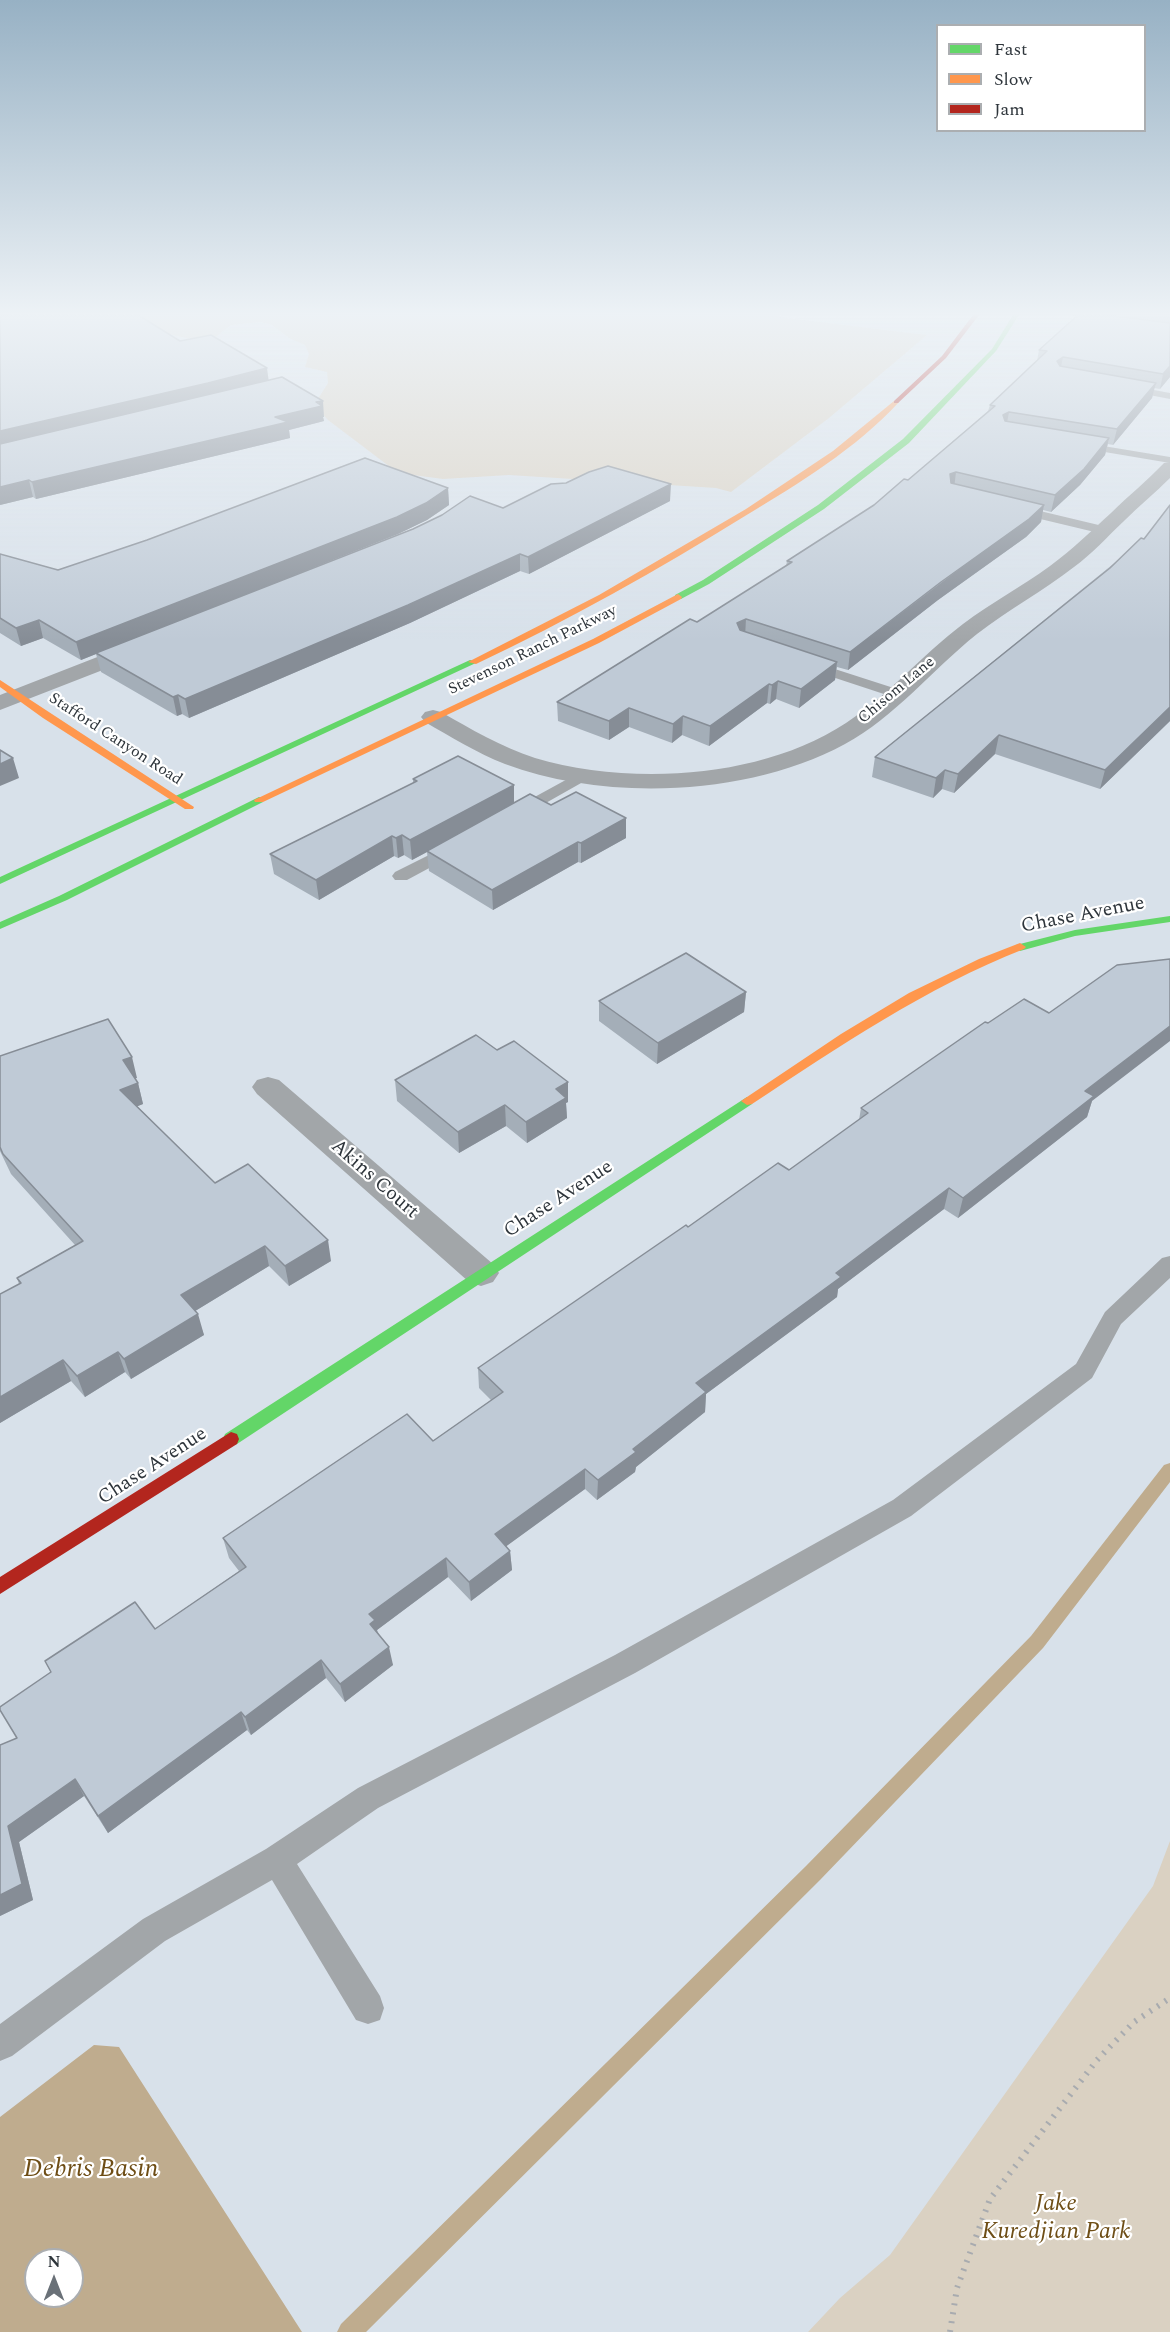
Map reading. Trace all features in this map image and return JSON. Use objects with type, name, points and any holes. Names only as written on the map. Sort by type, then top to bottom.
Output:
[{"type":"main road","name":"Stevenson Ranch Parkway","points":[[0,881],[504,648],[612,593],[816,469],[873,424]]},
{"type":"main road","name":"Stevenson Ranch Parkway","points":[[0,926],[63,898],[215,822],[596,641],[706,582],[821,507],[906,441],[923,424]]},
{"type":"main road","name":"Stafford Canyon Road","points":[[0,683],[9,699],[215,822]]},
{"type":"main road","name":"Chase Avenue","points":[[0,1586],[169,1480],[481,1273],[901,1001],[950,973],[1001,952],[1060,935],[1170,920]]},
{"type":"street","name":"Chisom Lane","points":[[434,717],[476,741],[525,762],[557,772],[612,779],[664,781],[711,777],[797,757],[836,739],[875,714],[969,630],[1000,606],[1068,562],[1170,467]]},
{"type":"street","points":[[9,699],[164,638]]},
{"type":"street","name":"Akins Court","points":[[268,1087],[481,1273]]},
{"type":"lane","points":[[1065,443],[1170,460]]},
{"type":"lane","points":[[999,506],[1103,530]]},
{"type":"lane","points":[[799,661],[898,694]]},
{"type":"lane","points":[[496,824],[584,775]]},
{"type":"lane","points":[[401,876],[464,842]]},
{"type":"lane","points":[[0,2044],[154,1930],[277,1860],[368,1798],[625,1664],[902,1508],[1084,1371],[1113,1318],[1170,1264]]},
{"type":"lane","points":[[277,1860],[368,2008]]},
{"type":"path","points":[[950,2332],[957,2288],[990,2199],[1097,2060],[1134,2022],[1170,1998]]},
{"type":"green space","points":[[333,424],[821,424],[731,492],[716,488],[509,475],[443,479],[398,473]]},
{"type":"green space","name":"Jake Kuredjian Park","points":[[1170,1841],[1170,2332],[808,2332],[840,2298],[890,2255],[1153,1886]]},
{"type":"water","name":"Debris Basin","points":[[94,2045],[119,2047],[302,2332],[0,2332],[0,2117]]},
{"type":"building","points":[[0,424],[31,424],[0,431]]},
{"type":"building","points":[[85,424],[280,424],[32,482],[29,480],[0,487],[0,444]]},
{"type":"building","points":[[974,424],[1022,424],[1109,438],[1084,469],[1055,495],[956,472],[950,474],[951,483],[1044,505],[1029,519],[941,582],[850,652],[746,619],[737,623],[740,630],[837,662],[801,689],[778,681],[772,685],[769,684],[710,726],[683,716],[673,724],[629,708],[609,721],[557,702],[690,619],[697,622],[792,562],[787,561],[874,505],[904,479],[908,480]]},
{"type":"building","points":[[1084,424],[1121,424],[1117,429]]},
{"type":"building","points":[[365,458],[448,488],[426,503],[397,517],[76,642],[39,620],[16,628],[0,618],[0,554],[58,570],[147,540]]},
{"type":"building","points":[[608,466],[671,484],[528,557],[520,554],[408,605],[185,699],[178,695],[173,697],[96,653],[413,529],[442,515],[470,496],[503,508],[551,484],[566,483]]},
{"type":"building","points":[[1170,505],[1170,707],[1105,770],[999,735],[958,774],[945,770],[936,778],[875,757],[1110,568],[1141,538],[1144,539]]},
{"type":"building","points":[[0,750],[13,758],[0,764]]},
{"type":"building","points":[[458,756],[514,785],[410,840],[402,835],[396,838],[392,836],[316,880],[270,854],[417,781],[413,779]]},
{"type":"building","points":[[576,792],[626,818],[492,890],[427,851],[530,794],[551,805]]},
{"type":"building","points":[[686,953],[746,992],[658,1043],[599,1001]]},
{"type":"building","points":[[1170,959],[1170,1026],[1085,1091],[1094,1096],[963,1198],[949,1188],[836,1273],[841,1277],[696,1383],[706,1392],[633,1449],[636,1452],[598,1480],[585,1469],[495,1534],[510,1551],[469,1582],[446,1558],[369,1614],[375,1620],[370,1624],[389,1647],[340,1684],[321,1660],[245,1717],[241,1712],[98,1816],[75,1779],[8,1826],[22,1884],[0,1895],[0,1745],[17,1738],[0,1707],[51,1672],[45,1661],[135,1602],[155,1629],[246,1567],[223,1538],[407,1414],[433,1441],[503,1392],[478,1368],[686,1225],[688,1227],[778,1163],[789,1170],[868,1113],[861,1108],[985,1022],[988,1023],[1024,999],[1049,1013],[1117,965]]},
{"type":"building","points":[[108,1019],[132,1057],[123,1060],[138,1083],[120,1090],[215,1183],[248,1164],[328,1240],[285,1266],[265,1246],[181,1295],[198,1314],[124,1359],[118,1352],[77,1376],[63,1360],[0,1397],[0,1294],[21,1283],[17,1278],[83,1241],[3,1154],[0,1147],[0,1056]]},
{"type":"building","points":[[476,1035],[497,1050],[514,1041],[568,1082],[556,1089],[566,1098],[526,1122],[505,1105],[458,1132],[395,1080]]},
{"type":"waterway","points":[[349,2332],[813,1873],[1037,1642],[1170,1470]]},
{"type":"traffic: fast","points":[[678,597],[706,582],[821,507],[906,441],[923,424]]},
{"type":"traffic: fast","points":[[0,881],[473,662]]},
{"type":"traffic: fast","points":[[0,926],[63,898],[259,800]]},
{"type":"traffic: fast","points":[[1020,947],[1075,933],[1170,919]]},
{"type":"traffic: fast","points":[[231,1439],[747,1101]]},
{"type":"traffic: slow","points":[[473,662],[602,597],[726,525],[814,468],[871,424]]},
{"type":"traffic: slow","points":[[259,800],[596,641],[678,597]]},
{"type":"traffic: slow","points":[[0,683],[46,716],[189,807]]},
{"type":"traffic: slow","points":[[747,1101],[846,1036],[913,996],[983,961],[1020,947]]},
{"type":"traffic: jam","points":[[0,1586],[231,1439]]}]
